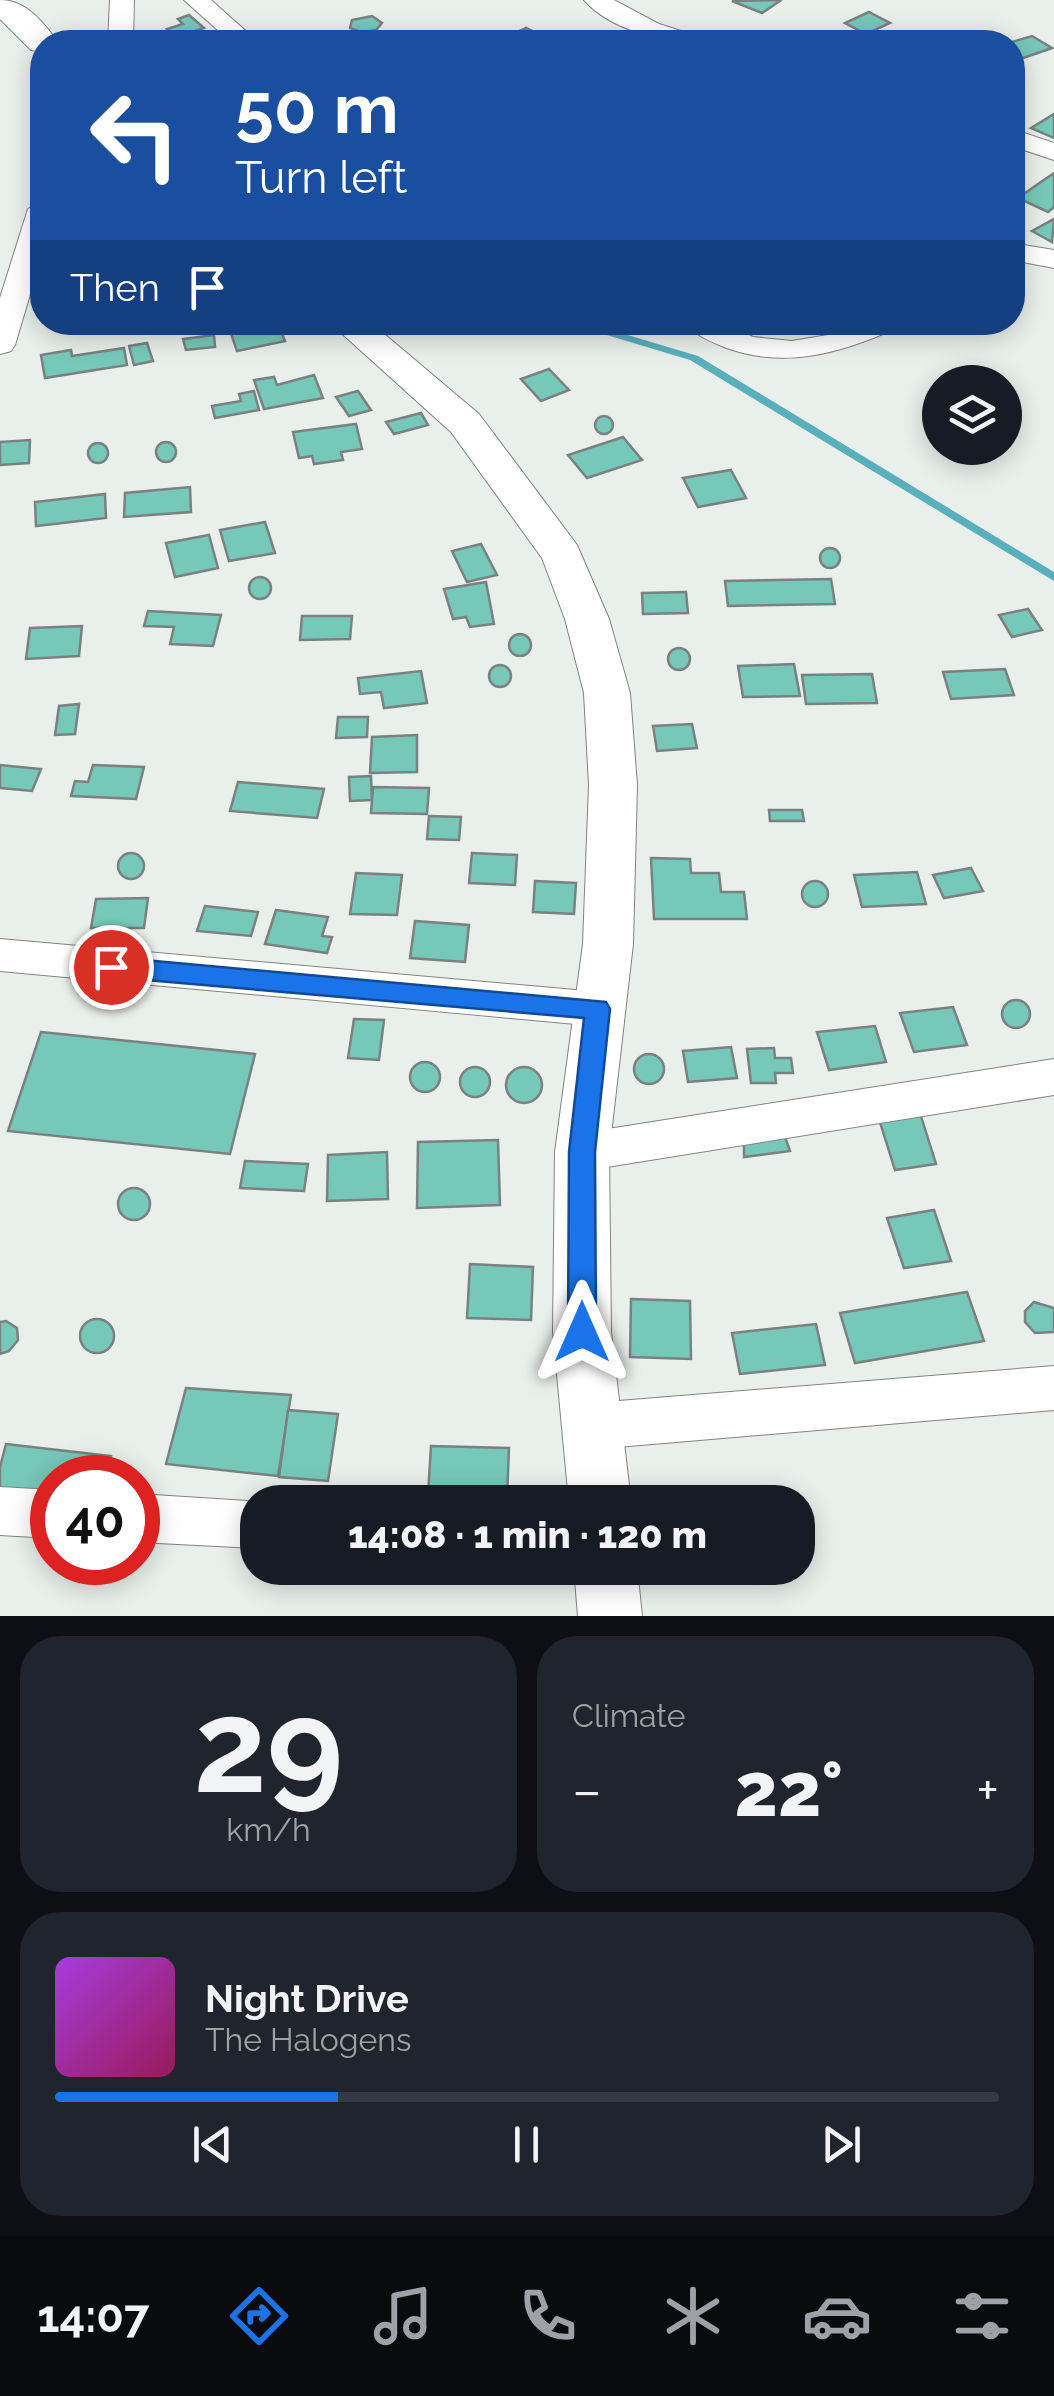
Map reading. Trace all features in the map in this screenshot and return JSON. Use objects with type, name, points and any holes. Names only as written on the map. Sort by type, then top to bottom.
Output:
[{"type":"street","points":[[122,0],[122,30]]},
{"type":"street","points":[[196,0],[231,30]]},
{"type":"street","points":[[596,0],[648,30]]},
{"type":"street","points":[[0,5],[31,30]]},
{"type":"street","points":[[1025,142],[1054,152]]},
{"type":"street","points":[[0,346],[30,249]]},
{"type":"street","points":[[1025,254],[1054,258]]},
{"type":"street","points":[[362,335],[465,423],[562,555],[587,618],[607,694],[613,786],[608,944],[582,1152],[582,1332],[599,1485]]},
{"type":"street","points":[[716,335],[779,353],[840,344],[859,335]]},
{"type":"street","points":[[0,954],[598,1009]]},
{"type":"street","points":[[582,1152],[1054,1077]]},
{"type":"street","points":[[594,1426],[1054,1388]]},
{"type":"street","points":[[0,1511],[30,1513]]},
{"type":"street","points":[[160,1519],[240,1523]]},
{"type":"street","points":[[607,1585],[610,1616]]},
{"type":"building","points":[[732,1],[780,1],[762,13]]},
{"type":"building","points":[[869,12],[890,23],[875,30],[858,30],[845,23]]},
{"type":"building","points":[[189,15],[204,28],[167,29],[183,24],[178,19]]},
{"type":"building","points":[[372,16],[382,23],[376,30],[356,30],[350,28],[352,20]]},
{"type":"building","points":[[1032,36],[1052,48],[1025,57],[1025,38]]},
{"type":"building","points":[[1054,114],[1054,138],[1031,128]]},
{"type":"building","points":[[1054,173],[1054,207],[1048,212],[1025,201],[1025,193]]},
{"type":"building","points":[[1054,219],[1052,242],[1032,231]]},
{"type":"building","points":[[214,335],[215,347],[186,350],[183,339]]},
{"type":"building","points":[[231,335],[282,335],[285,341],[237,351]]},
{"type":"building","points":[[147,343],[153,361],[134,365],[129,346]]},
{"type":"building","points":[[124,348],[127,365],[45,378],[41,355],[71,350],[72,356]]},
{"type":"building","points":[[549,369],[569,390],[541,401],[521,379]]},
{"type":"building","points":[[314,375],[323,398],[264,409],[254,380],[274,377],[277,385]]},
{"type":"building","points":[[254,391],[259,410],[215,418],[212,406],[241,401],[239,394]]},
{"type":"building","points":[[358,391],[371,410],[349,416],[336,397]]},
{"type":"building","points":[[421,413],[428,425],[394,434],[386,422]]},
{"type":"building","points":[[604,416],[611,418],[611,432],[604,434],[597,432],[595,425],[597,418]]},
{"type":"building","points":[[356,424],[362,449],[341,452],[343,460],[314,464],[312,456],[299,458],[293,432]]},
{"type":"building","points":[[623,437],[642,460],[587,478],[568,455]]},
{"type":"building","points":[[30,440],[29,463],[0,465],[0,442]]},
{"type":"building","points":[[166,442],[176,452],[166,462],[156,452]]},
{"type":"building","points":[[98,443],[108,453],[98,463],[88,453]]},
{"type":"building","points":[[731,470],[746,498],[698,507],[683,478]]},
{"type":"building","points":[[190,487],[191,512],[124,517],[125,493]]},
{"type":"building","points":[[105,494],[106,518],[36,526],[35,502]]},
{"type":"building","points":[[265,522],[275,553],[229,561],[220,530]]},
{"type":"building","points":[[209,535],[218,568],[175,577],[166,543]]},
{"type":"building","points":[[481,544],[497,575],[467,582],[452,551]]},
{"type":"building","points":[[826,548],[834,548],[840,558],[834,568],[826,568],[820,562],[820,554]]},
{"type":"building","points":[[260,577],[268,580],[268,596],[260,599],[252,596],[249,588],[252,580]]},
{"type":"building","points":[[831,579],[835,604],[728,606],[725,581]]},
{"type":"building","points":[[486,582],[494,624],[470,627],[466,617],[453,619],[444,589]]},
{"type":"building","points":[[686,592],[688,613],[643,614],[642,593]]},
{"type":"building","points":[[1028,609],[1042,630],[1012,637],[999,615]]},
{"type":"building","points":[[148,611],[221,615],[213,646],[170,644],[174,627],[144,626]]},
{"type":"building","points":[[302,616],[352,616],[350,639],[300,640]]},
{"type":"building","points":[[82,626],[79,656],[26,659],[30,628]]},
{"type":"building","points":[[520,634],[528,637],[528,653],[520,656],[512,653],[509,645],[512,637]]},
{"type":"building","points":[[679,648],[687,651],[687,667],[679,670],[671,667],[668,659],[671,651]]},
{"type":"building","points":[[794,664],[800,696],[743,697],[738,666]]},
{"type":"building","points":[[500,665],[508,668],[508,684],[500,687],[492,684],[489,676],[492,668]]},
{"type":"building","points":[[1005,669],[1014,695],[951,699],[943,672]]},
{"type":"building","points":[[421,671],[427,703],[384,708],[381,692],[360,694],[358,678]]},
{"type":"building","points":[[872,674],[877,703],[806,704],[802,675]]},
{"type":"building","points":[[79,704],[75,734],[55,735],[59,706]]},
{"type":"building","points":[[338,717],[368,717],[367,737],[336,738]]},
{"type":"building","points":[[692,724],[697,748],[657,751],[653,726]]},
{"type":"building","points":[[417,735],[417,772],[370,773],[372,737]]},
{"type":"building","points":[[0,765],[41,769],[32,791],[0,788]]},
{"type":"building","points":[[93,765],[144,767],[136,799],[71,796],[75,781],[88,782]]},
{"type":"building","points":[[371,776],[372,800],[350,801],[349,777]]},
{"type":"building","points":[[238,782],[324,789],[317,818],[230,811]]},
{"type":"building","points":[[373,787],[429,788],[427,814],[371,813]]},
{"type":"building","points":[[769,810],[802,810],[804,821],[770,821]]},
{"type":"building","points":[[429,816],[461,817],[459,840],[427,839]]},
{"type":"building","points":[[131,853],[140,857],[144,866],[140,875],[131,879],[122,875],[118,866],[122,857]]},
{"type":"building","points":[[472,853],[517,855],[515,885],[469,883]]},
{"type":"building","points":[[651,858],[690,859],[691,873],[719,873],[721,892],[744,892],[747,919],[654,919]]},
{"type":"building","points":[[971,868],[983,891],[944,898],[933,875]]},
{"type":"building","points":[[917,872],[926,904],[862,907],[854,875]]},
{"type":"building","points":[[356,873],[402,875],[397,915],[350,914]]},
{"type":"building","points":[[535,881],[576,883],[574,914],[533,912]]},
{"type":"building","points":[[815,881],[824,885],[828,894],[824,903],[815,907],[806,903],[802,894],[806,885]]},
{"type":"building","points":[[148,898],[144,928],[91,928],[96,899]]},
{"type":"building","points":[[205,906],[258,912],[251,936],[197,931]]},
{"type":"building","points":[[276,910],[328,917],[322,936],[332,937],[327,953],[265,944]]},
{"type":"building","points":[[415,921],[469,925],[465,962],[410,958]]},
{"type":"building","points":[[1016,1000],[1026,1004],[1030,1014],[1026,1024],[1016,1028],[1006,1024],[1002,1014],[1006,1004]]},
{"type":"building","points":[[953,1007],[967,1045],[914,1052],[900,1013]]},
{"type":"building","points":[[354,1019],[384,1020],[379,1060],[348,1058]]},
{"type":"building","points":[[875,1026],[886,1062],[829,1070],[817,1032]]},
{"type":"building","points":[[41,1032],[255,1054],[230,1154],[8,1131]]},
{"type":"building","points":[[731,1047],[737,1078],[688,1082],[683,1051]]},
{"type":"building","points":[[774,1048],[775,1058],[791,1058],[793,1073],[775,1073],[776,1083],[751,1083],[747,1049]]},
{"type":"building","points":[[649,1054],[659,1059],[664,1069],[659,1079],[649,1084],[639,1079],[634,1069],[639,1059]]},
{"type":"building","points":[[425,1062],[439,1071],[440,1077],[431,1091],[425,1092],[411,1083],[410,1077],[419,1063]]},
{"type":"building","points":[[475,1067],[489,1076],[490,1082],[481,1096],[475,1097],[461,1088],[460,1082],[469,1068]]},
{"type":"building","points":[[524,1067],[537,1072],[542,1085],[537,1098],[524,1103],[511,1098],[506,1085],[511,1072]]},
{"type":"building","points":[[920,1113],[936,1164],[895,1170],[879,1119]]},
{"type":"building","points":[[780,1123],[790,1151],[744,1157],[744,1129]]},
{"type":"building","points":[[498,1140],[500,1205],[417,1208],[418,1142]]},
{"type":"building","points":[[387,1152],[388,1199],[327,1201],[328,1155]]},
{"type":"building","points":[[245,1161],[308,1164],[304,1191],[240,1188]]},
{"type":"building","points":[[134,1188],[145,1193],[150,1204],[145,1215],[134,1220],[123,1215],[118,1204],[123,1193]]},
{"type":"building","points":[[934,1210],[951,1261],[904,1268],[887,1218]]},
{"type":"building","points":[[470,1264],[533,1267],[531,1320],[467,1318]]},
{"type":"building","points":[[967,1292],[984,1341],[855,1363],[840,1313]]},
{"type":"building","points":[[631,1299],[690,1301],[691,1359],[630,1357]]},
{"type":"building","points":[[1034,1302],[1054,1308],[1054,1332],[1035,1333],[1025,1322],[1025,1311]]},
{"type":"building","points":[[97,1319],[109,1324],[114,1336],[109,1348],[97,1353],[85,1348],[80,1336],[85,1324]]},
{"type":"building","points":[[0,1322],[17,1328],[18,1340],[9,1351],[0,1354]]},
{"type":"building","points":[[816,1324],[825,1365],[740,1374],[732,1333]]},
{"type":"building","points":[[186,1388],[291,1395],[278,1476],[166,1464]]},
{"type":"building","points":[[288,1410],[338,1414],[328,1481],[279,1477]]},
{"type":"building","points":[[6,1444],[102,1455],[30,1455],[30,1499],[0,1496],[0,1467]]},
{"type":"building","points":[[431,1446],[509,1448],[508,1485],[429,1485]]},
{"type":"waterway","points":[[617,335],[694,358],[1054,577]]},
{"type":"route","points":[[111,967],[598,1009],[582,1152],[582,1332]]}]
